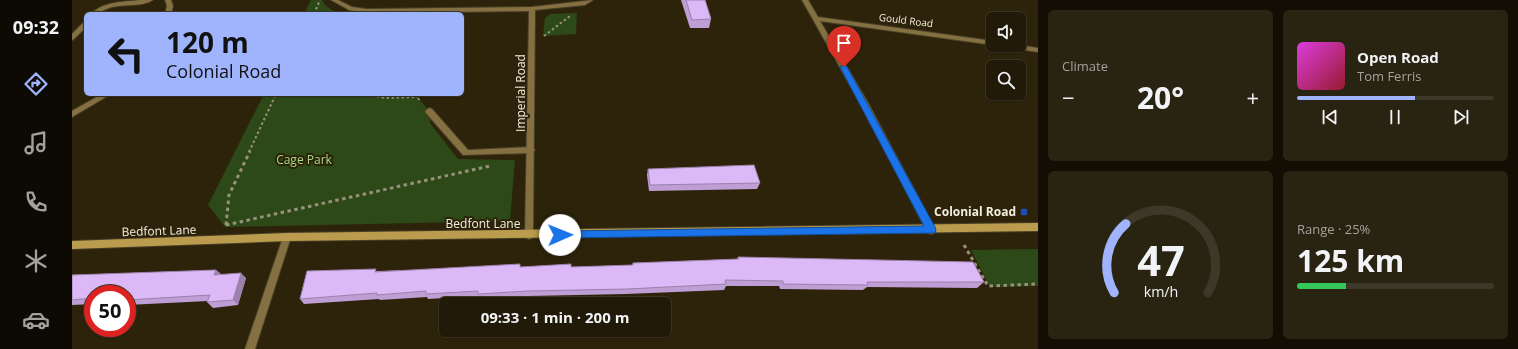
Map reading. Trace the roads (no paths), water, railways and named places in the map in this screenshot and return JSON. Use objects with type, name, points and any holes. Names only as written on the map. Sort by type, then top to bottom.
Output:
[{"type":"main road","name":"Bedfont Lane","points":[[72,245],[287,237],[931,230],[1038,227]]},
{"type":"street","points":[[97,12],[103,8],[113,5],[150,0]]},
{"type":"street","points":[[168,0],[170,6],[168,12]]},
{"type":"street","points":[[334,0],[351,9],[367,11],[473,7],[532,9],[585,2],[590,0]]},
{"type":"street","points":[[805,0],[864,103],[931,230]]},
{"type":"street","name":"Imperial Road","points":[[529,235],[532,150],[532,9]]},
{"type":"street","name":"Gould Road","points":[[816,19],[986,42]]},
{"type":"street","points":[[72,38],[84,25]]},
{"type":"street","points":[[1026,48],[1038,50]]},
{"type":"street","points":[[72,114],[104,96]]},
{"type":"street","points":[[429,111],[466,153],[532,150]]},
{"type":"street","points":[[250,349],[287,237]]},
{"type":"place","name":"Colonial Road","points":[[1024,212]]},
{"type":"park label","name":"Cage Park","points":[[304,160]]}]
